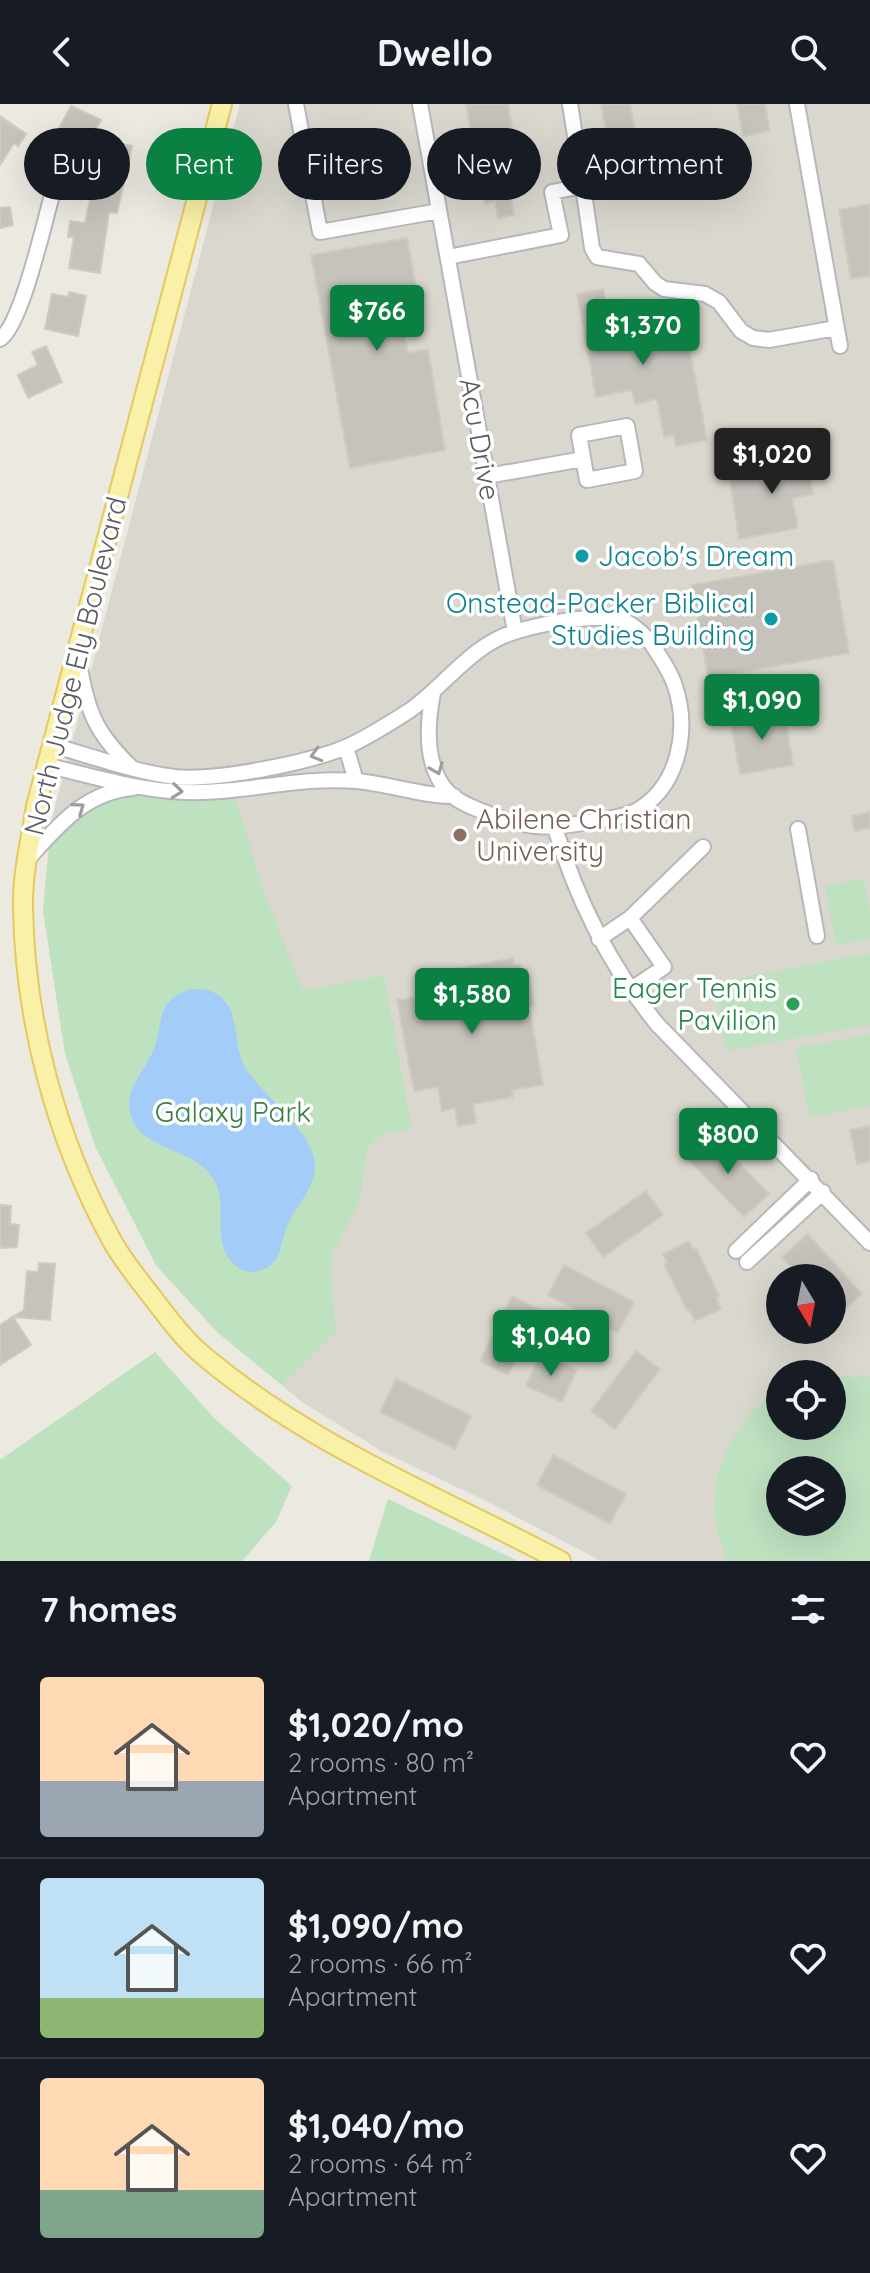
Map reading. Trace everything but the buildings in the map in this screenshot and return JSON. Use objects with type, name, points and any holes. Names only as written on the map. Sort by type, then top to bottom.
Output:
[{"type":"main road","name":"North Judge Ely Boulevard","points":[[220,106],[36,806],[22,904],[32,1011],[45,1075],[88,1193],[112,1241],[163,1311],[203,1355],[322,1440],[561,1561]]},
{"type":"street","points":[[296,104],[320,232],[439,211]]},
{"type":"street","name":"Acu Drive","points":[[420,104],[515,632]]},
{"type":"street","points":[[570,104],[574,128]]},
{"type":"street","points":[[797,104],[840,346]]},
{"type":"street","points":[[448,257],[561,235],[552,192],[557,191]]},
{"type":"street","points":[[0,339],[6,336],[17,316],[51,200]]},
{"type":"street","points":[[585,200],[592,248],[597,257],[639,264],[664,289],[705,294],[719,302],[741,331],[753,338],[769,340],[836,328]]},
{"type":"street","points":[[627,426],[635,471],[587,480],[583,459],[579,435],[627,426]]},
{"type":"street","points":[[487,476],[583,459]]},
{"type":"street","points":[[52,745],[175,777],[225,776],[346,747],[407,712],[433,693],[463,662],[496,639],[515,632],[598,618],[627,622],[649,640],[669,670],[675,686],[680,721],[678,756],[672,774],[660,791],[633,813],[555,828],[517,825],[476,809],[446,790],[431,754],[428,725],[433,693]]},
{"type":"street","points":[[77,652],[95,724],[108,744],[130,767]]},
{"type":"street","points":[[346,747],[356,781]]},
{"type":"street","points":[[45,765],[183,793],[302,781],[356,781],[432,796],[454,796]]},
{"type":"street","points":[[28,859],[80,805],[104,794],[147,787]]},
{"type":"street","points":[[555,828],[568,872],[599,939],[630,990],[657,1024],[870,1243]]},
{"type":"street","points":[[798,829],[817,936]]},
{"type":"street","points":[[599,939],[630,918],[703,847]]},
{"type":"street","points":[[630,918],[664,967],[630,990]]},
{"type":"street","points":[[811,1179],[741,1256],[823,1192]]},
{"type":"shaded area","name":"Abilene Christian University","points":[[240,104],[870,104],[870,1561],[601,1561],[383,1452],[302,1402],[216,1331],[156,1265],[95,1146],[65,1053],[43,910],[51,822],[215,200],[262,200],[262,128],[234,128]]},
{"type":"green space","name":"Galaxy Park","points":[[115,797],[236,799],[262,887],[303,991],[384,975],[412,1129],[385,1134],[373,1141],[367,1151],[359,1203],[332,1254],[336,1332],[282,1385],[216,1331],[156,1265],[95,1146],[65,1053],[43,910],[49,849],[69,824],[92,806]]},
{"type":"green space","points":[[864,879],[870,911],[870,939],[836,945],[825,885]]},
{"type":"green space","name":"Eager Tennis Pavilion","points":[[870,953],[870,1025],[726,1051],[713,983]]},
{"type":"green space","name":"Eager Tennis Pavilion","points":[[870,1034],[870,1106],[809,1117],[796,1048]]},
{"type":"green space","points":[[155,1352],[214,1418],[292,1486],[276,1522],[242,1561],[0,1561],[0,1460]]},
{"type":"green space","points":[[846,1376],[870,1377],[870,1561],[726,1561],[715,1518],[717,1479],[730,1444],[765,1400],[766,1440],[846,1440]]},
{"type":"green space","points":[[388,1499],[518,1561],[369,1561]]},
{"type":"water","points":[[190,989],[211,991],[223,999],[232,1014],[245,1067],[296,1126],[312,1151],[315,1173],[309,1190],[289,1221],[272,1265],[259,1271],[241,1270],[228,1257],[221,1237],[219,1193],[207,1170],[141,1132],[133,1121],[129,1106],[131,1091],[155,1046],[166,1005]]},
{"type":"place","name":"Jacob's Dream","points":[[582,556]]},
{"type":"place","name":"Onstead-Packer Biblical Studies Building","points":[[771,619]]},
{"type":"place","name":"Abilene Christian University","points":[[460,835]]},
{"type":"place","name":"Eager Tennis Pavilion","points":[[793,1004]]}]
